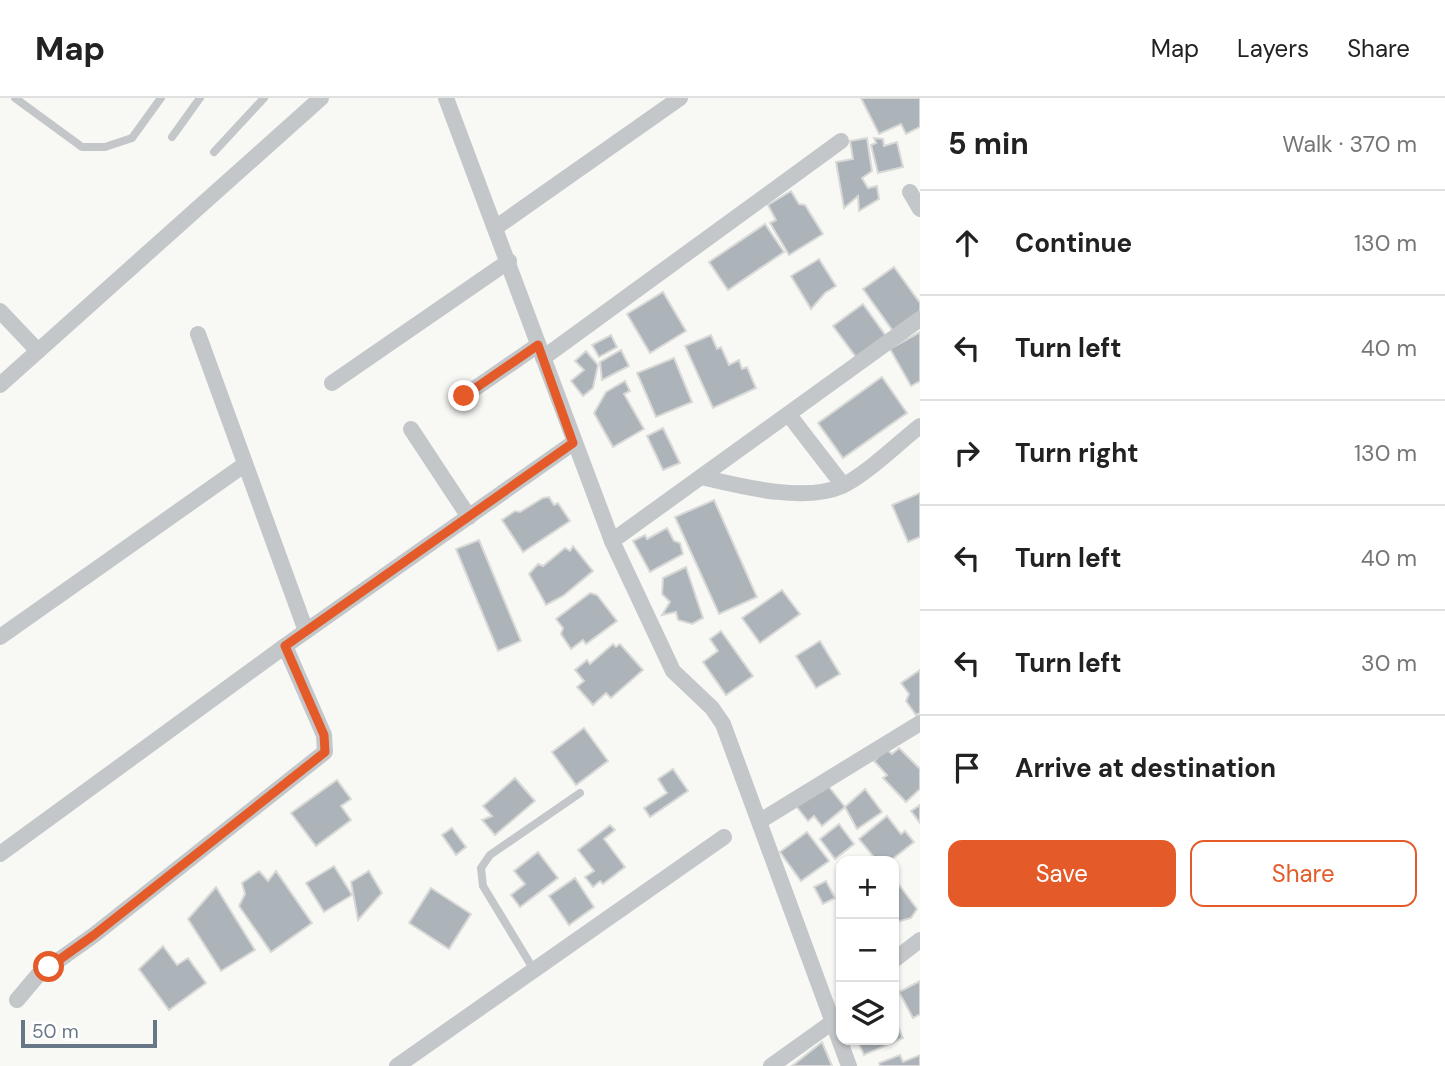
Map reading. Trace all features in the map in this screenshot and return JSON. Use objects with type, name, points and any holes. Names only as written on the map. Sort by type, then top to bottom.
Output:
[{"type":"street","points":[[0,385],[321,98]]},
{"type":"street","points":[[446,98],[509,261],[573,443],[612,541],[673,671],[712,708],[723,724],[835,1009],[849,1066]]},
{"type":"street","points":[[495,228],[680,98]]},
{"type":"street","points":[[464,396],[540,351],[841,141]]},
{"type":"street","points":[[910,192],[920,209]]},
{"type":"street","points":[[332,383],[509,261]]},
{"type":"street","points":[[0,311],[38,351]]},
{"type":"street","points":[[612,541],[920,319]]},
{"type":"street","points":[[198,334],[306,631]]},
{"type":"street","points":[[789,415],[843,485]]},
{"type":"street","points":[[701,477],[747,488],[791,492],[824,491],[843,485],[920,426]]},
{"type":"street","points":[[411,429],[469,517]]},
{"type":"street","points":[[0,855],[285,646],[573,443]]},
{"type":"street","points":[[0,637],[244,466]]},
{"type":"street","points":[[17,1000],[38,975],[94,935],[325,752],[324,735],[285,646]]},
{"type":"street","points":[[760,821],[920,723]]},
{"type":"street","points":[[397,1066],[723,837]]},
{"type":"street","points":[[899,956],[920,940]]},
{"type":"street","points":[[771,1066],[835,1009]]},
{"type":"lane","points":[[15,98],[82,147],[105,147],[132,138],[161,98]]},
{"type":"lane","points":[[172,136],[200,98]]},
{"type":"lane","points":[[214,152],[264,98]]},
{"type":"lane","points":[[534,970],[483,887],[481,868],[490,855],[580,793]]},
{"type":"building","points":[[861,98],[920,98],[920,127],[906,134],[901,124],[879,134]]},
{"type":"building","points":[[867,138],[872,171],[862,178],[868,188],[877,186],[879,199],[859,211],[858,196],[844,208],[836,162],[853,159],[850,141]]},
{"type":"building","points":[[874,138],[883,139],[884,146],[897,142],[903,167],[878,173],[871,145],[876,143]]},
{"type":"building","points":[[791,191],[799,204],[805,205],[823,234],[789,255],[770,223],[776,220],[768,205]]},
{"type":"building","points":[[765,224],[784,252],[728,290],[709,262]]},
{"type":"building","points":[[819,259],[836,286],[825,293],[811,309],[791,276]]},
{"type":"building","points":[[894,267],[920,303],[920,311],[893,331],[863,289]]},
{"type":"building","points":[[663,292],[686,331],[650,353],[627,314]]},
{"type":"building","points":[[863,304],[886,336],[856,357],[833,326]]},
{"type":"building","points":[[920,332],[920,381],[911,386],[890,349]]},
{"type":"building","points":[[611,335],[617,347],[599,357],[592,345]]},
{"type":"building","points":[[711,335],[717,349],[721,347],[729,365],[739,360],[742,369],[747,367],[756,388],[713,408],[685,346]]},
{"type":"building","points":[[621,350],[629,366],[602,380],[600,362]]},
{"type":"building","points":[[586,351],[598,365],[593,388],[583,396],[571,381],[584,370],[575,361]]},
{"type":"building","points":[[674,358],[692,402],[656,417],[637,373]]},
{"type":"building","points":[[882,377],[907,413],[843,458],[818,423]]},
{"type":"building","points":[[625,381],[630,391],[624,394],[644,429],[613,447],[594,413],[606,392]]},
{"type":"building","points":[[663,428],[680,463],[663,470],[647,436]]},
{"type":"building","points":[[920,493],[920,537],[908,542],[892,505]]},
{"type":"building","points":[[549,497],[554,505],[558,503],[570,521],[523,552],[502,520],[515,511],[520,512]]},
{"type":"building","points":[[714,500],[757,597],[719,614],[675,517]]},
{"type":"building","points":[[667,528],[674,541],[680,543],[683,554],[650,572],[633,541],[645,535],[647,539]]},
{"type":"building","points":[[479,540],[521,641],[498,651],[456,549]]},
{"type":"building","points":[[573,546],[593,571],[563,596],[546,605],[529,574],[538,564],[543,566],[565,548],[570,551]]},
{"type":"building","points":[[686,567],[703,618],[692,624],[678,620],[676,612],[662,615],[670,602],[662,594],[663,578]]},
{"type":"building","points":[[782,590],[800,614],[760,643],[742,618]]},
{"type":"building","points":[[590,593],[597,595],[617,621],[586,644],[583,640],[571,649],[561,634],[563,628],[556,619]]},
{"type":"building","points":[[721,631],[753,676],[726,695],[703,662],[718,651],[710,639]]},
{"type":"building","points":[[820,641],[840,674],[816,688],[796,656]]},
{"type":"building","points":[[613,644],[616,647],[620,644],[643,670],[611,698],[606,693],[593,705],[577,687],[584,681],[575,670],[587,660],[590,664]]},
{"type":"building","points":[[920,670],[920,713],[916,715],[906,701],[909,694],[901,683]]},
{"type":"building","points":[[584,728],[608,761],[576,785],[552,752]]},
{"type":"building","points":[[899,748],[920,769],[920,789],[906,802],[883,778],[887,775],[874,761],[886,749],[892,754]]},
{"type":"building","points":[[673,769],[688,791],[650,817],[644,808],[667,793],[658,779]]},
{"type":"building","points":[[515,778],[535,801],[495,835],[482,820],[492,816],[483,806]]},
{"type":"building","points":[[337,780],[351,799],[341,806],[351,820],[316,846],[291,813]]},
{"type":"building","points":[[825,782],[845,807],[822,826],[814,816],[808,821],[796,806]]},
{"type":"building","points":[[865,789],[882,812],[857,829],[845,807]]},
{"type":"building","points":[[920,805],[920,823],[911,811]]},
{"type":"building","points":[[887,816],[901,834],[905,831],[914,842],[896,856],[873,856],[859,839]]},
{"type":"building","points":[[839,824],[854,844],[835,859],[820,839]]},
{"type":"building","points":[[610,825],[615,830],[604,839],[625,867],[603,884],[600,881],[593,887],[585,877],[594,871],[578,850]]},
{"type":"building","points":[[452,828],[466,847],[456,855],[442,835]]},
{"type":"building","points":[[807,832],[829,861],[801,881],[780,852]]},
{"type":"building","points":[[538,852],[558,878],[520,907],[511,895],[525,884],[514,871]]},
{"type":"building","points":[[334,866],[352,895],[324,912],[306,883]]},
{"type":"building","points":[[259,871],[268,881],[276,871],[312,923],[271,952],[239,906],[245,894],[242,883]]},
{"type":"building","points":[[369,871],[382,893],[358,920],[351,882]]},
{"type":"building","points":[[575,878],[594,907],[569,925],[549,896]]},
{"type":"building","points":[[826,881],[835,898],[823,904],[814,887]]},
{"type":"building","points":[[899,885],[917,909],[911,918],[899,922]]},
{"type":"building","points":[[216,887],[255,950],[221,971],[188,919]]},
{"type":"building","points":[[431,888],[471,914],[449,949],[409,923]]},
{"type":"building","points":[[163,946],[177,965],[188,958],[206,983],[169,1010],[139,969]]},
{"type":"building","points":[[920,981],[920,1014],[913,1018],[899,992]]},
{"type":"building","points":[[822,1042],[832,1066],[792,1066]]},
{"type":"building","points":[[859,1045],[887,1045],[864,1055]]},
{"type":"building","points":[[900,1055],[903,1062],[920,1055],[920,1066],[880,1066],[879,1063]]},
{"type":"route","points":[[49,967],[320,759],[325,752],[324,735],[285,646],[573,443],[538,345],[464,396]]}]
